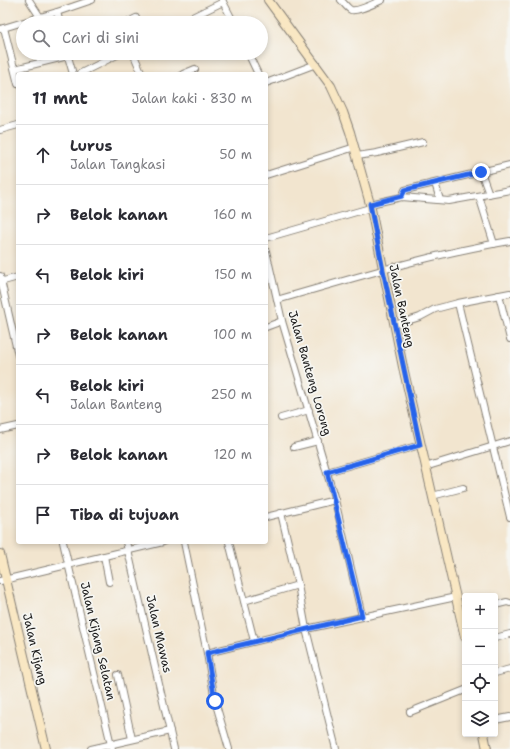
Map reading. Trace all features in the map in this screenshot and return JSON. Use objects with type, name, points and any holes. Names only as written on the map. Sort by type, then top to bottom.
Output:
[{"type":"street","points":[[29,0],[39,16]]},
{"type":"street","points":[[43,16],[80,2],[92,0]]},
{"type":"street","name":"Jalan Banteng","points":[[268,0],[335,92],[347,120],[358,156],[370,206],[420,445],[456,597],[462,613]]},
{"type":"street","points":[[341,0],[349,9],[356,10],[382,0]]},
{"type":"street","points":[[193,16],[222,1],[230,16]]},
{"type":"street","points":[[57,12],[58,16]]},
{"type":"street","points":[[16,24],[2,28],[16,74]]},
{"type":"street","points":[[15,69],[46,60]]},
{"type":"street","points":[[69,60],[72,72]]},
{"type":"street","points":[[83,72],[107,60]]},
{"type":"street","points":[[136,60],[141,72]]},
{"type":"street","points":[[251,60],[257,72]]},
{"type":"street","points":[[268,82],[316,64]]},
{"type":"street","points":[[188,72],[195,69]]},
{"type":"street","points":[[0,130],[16,126]]},
{"type":"street","points":[[358,156],[423,142]]},
{"type":"street","points":[[268,174],[355,147]]},
{"type":"street","points":[[402,196],[405,190],[510,165]]},
{"type":"street","points":[[481,172],[489,194]]},
{"type":"street","points":[[434,183],[440,200]]},
{"type":"street","points":[[268,237],[402,196],[449,201],[510,190]]},
{"type":"street","points":[[479,196],[494,244]]},
{"type":"street","points":[[277,300],[450,253],[494,244],[510,243]]},
{"type":"street","name":"Jalan Banteng Lorong","points":[[268,260],[282,321],[335,500],[362,616]]},
{"type":"street","points":[[16,277],[0,280],[16,347]]},
{"type":"street","points":[[394,325],[420,317],[435,309],[510,293]]},
{"type":"street","points":[[499,295],[510,339]]},
{"type":"street","points":[[458,303],[510,517]]},
{"type":"street","points":[[268,325],[282,321]]},
{"type":"street","points":[[281,418],[309,410]]},
{"type":"street","points":[[0,430],[16,426]]},
{"type":"street","points":[[294,447],[318,441]]},
{"type":"street","points":[[425,467],[510,441]]},
{"type":"street","points":[[327,472],[420,445]]},
{"type":"street","points":[[432,496],[463,488]]},
{"type":"street","points":[[268,516],[335,500]]},
{"type":"street","points":[[281,513],[298,585],[306,629],[336,749]]},
{"type":"street","name":"Jalan Kijang Selatan","points":[[64,544],[111,747]]},
{"type":"street","name":"Jalan Mawas","points":[[126,544],[174,749]]},
{"type":"street","points":[[3,580],[154,544]]},
{"type":"street","points":[[184,544],[207,653],[215,701],[229,749]]},
{"type":"street","points":[[230,544],[254,641]]},
{"type":"street","name":"Jalan Kijang","points":[[0,554],[3,580],[46,749]]},
{"type":"street","points":[[104,556],[109,582]]},
{"type":"street","points":[[244,601],[298,585]]},
{"type":"street","points":[[207,653],[362,616],[456,597]]},
{"type":"street","points":[[498,604],[507,602],[510,603]]},
{"type":"street","points":[[498,637],[510,634]]},
{"type":"street","points":[[498,672],[510,669]]},
{"type":"street","points":[[118,675],[132,740]]},
{"type":"street","points":[[410,712],[462,691]]},
{"type":"street","points":[[498,719],[510,716]]},
{"type":"street","points":[[91,749],[111,747],[132,740],[170,731]]},
{"type":"street","points":[[485,737],[487,749]]},
{"type":"route","points":[[215,701],[207,653],[362,616],[327,472],[420,445],[370,204],[402,196],[405,190],[481,172]]}]
